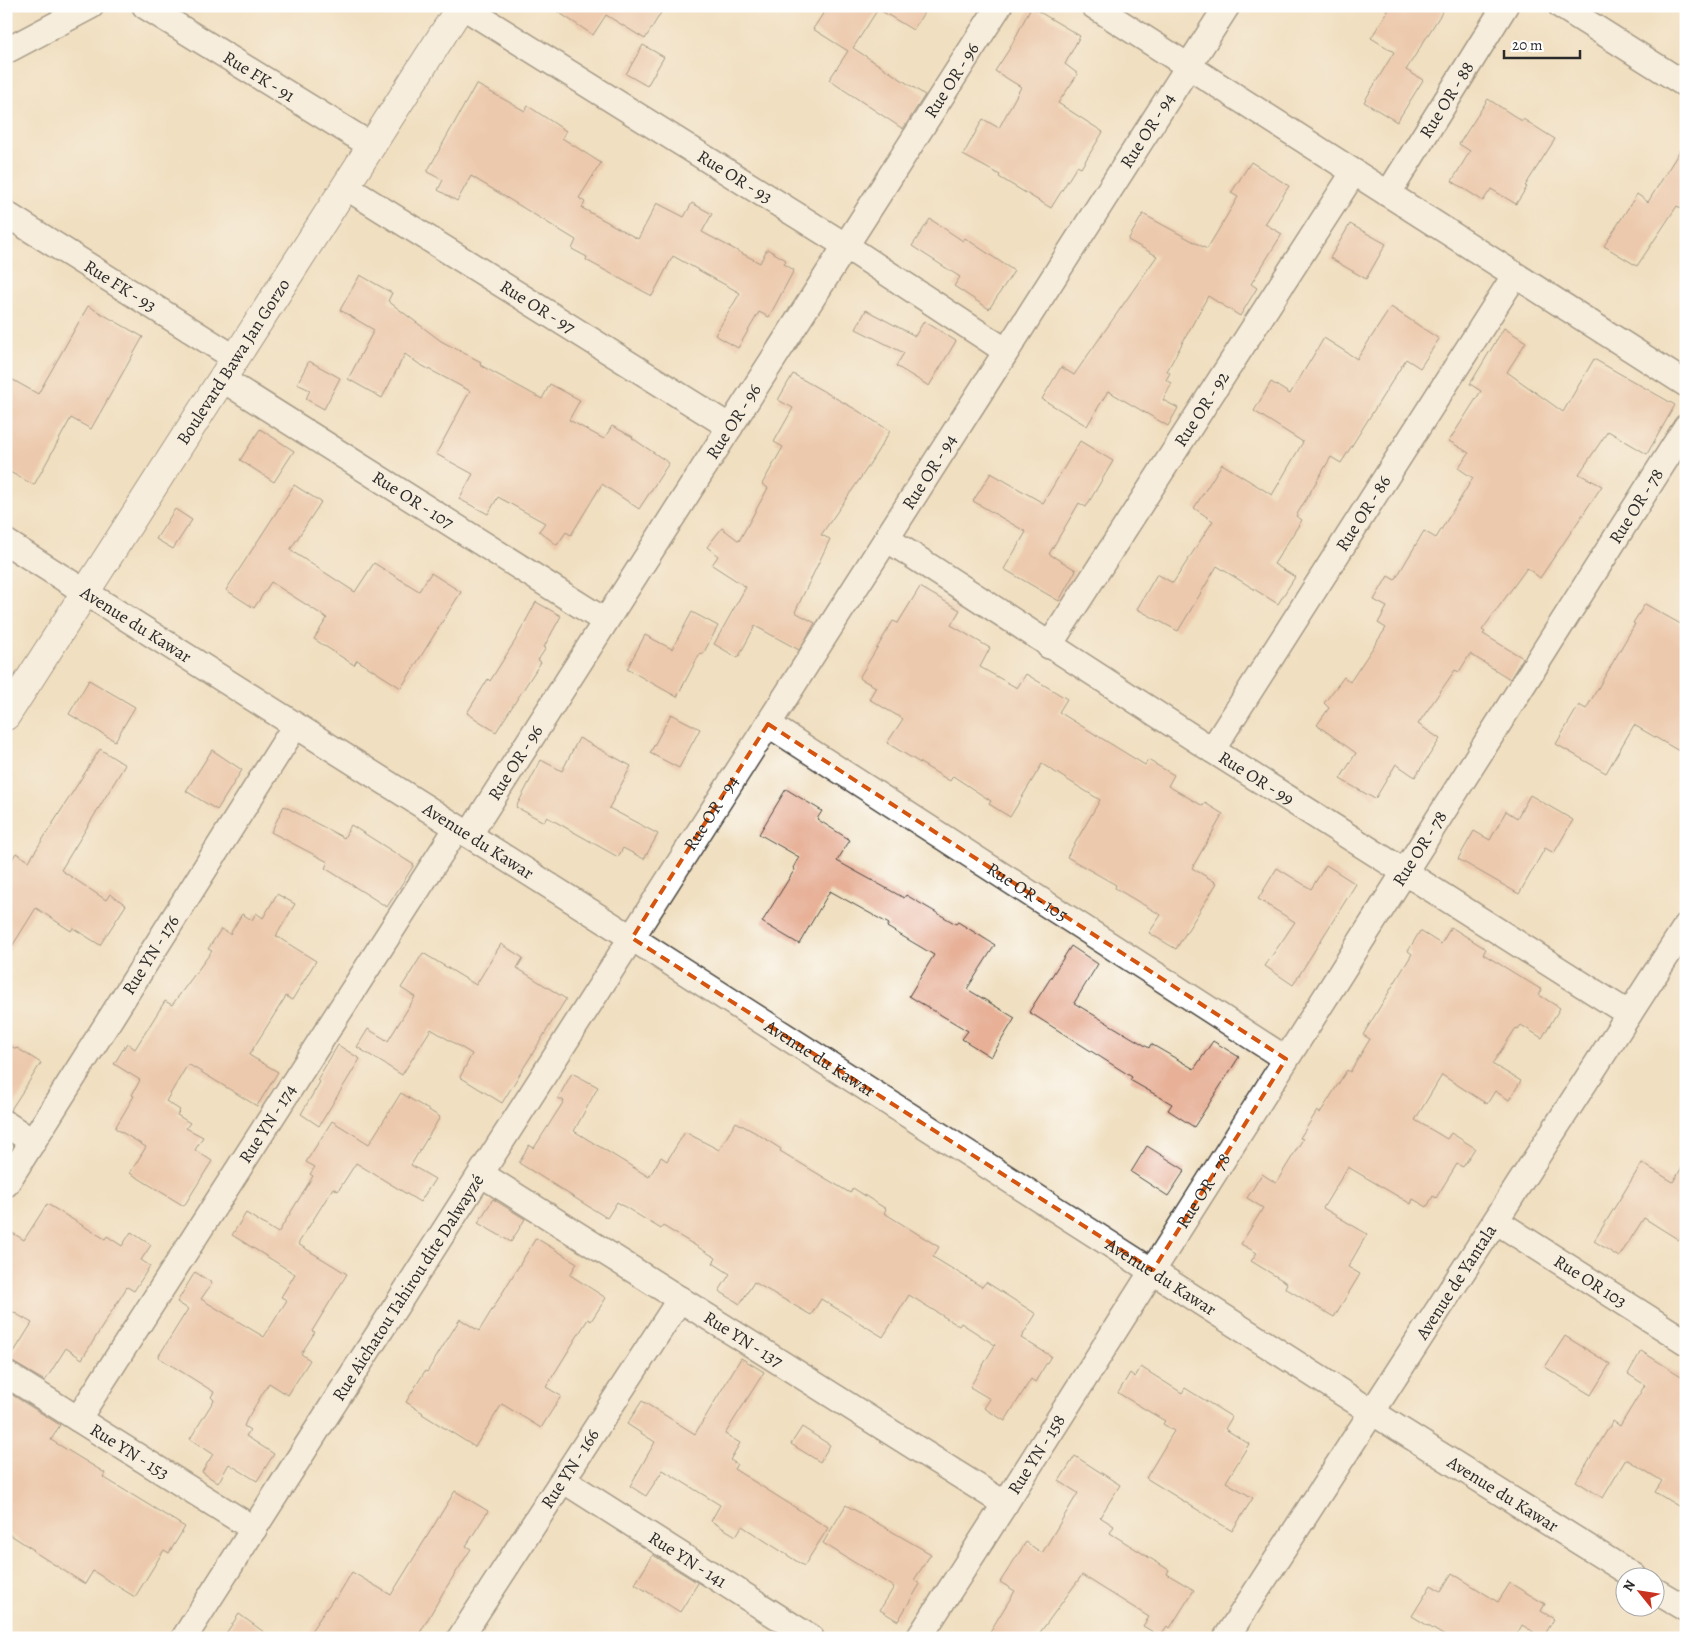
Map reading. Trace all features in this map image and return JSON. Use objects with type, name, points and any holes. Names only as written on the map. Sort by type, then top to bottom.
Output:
[{"type":"main road","name":"Boulevard Bawa Jan Gorzo","points":[[6,716],[461,6]]},
{"type":"street","points":[[6,51],[91,6]]},
{"type":"street","name":"Rue FK - 91","points":[[145,6],[372,146]]},
{"type":"street","name":"Rue OR - 93","points":[[461,6],[846,246],[1006,351]]},
{"type":"street","name":"Rue OR - 96","points":[[463,831],[605,621],[999,6]]},
{"type":"street","points":[[1094,6],[1686,384]]},
{"type":"street","name":"Rue OR - 94","points":[[632,938],[1227,6]]},
{"type":"street","name":"Rue OR - 88","points":[[1388,194],[1505,6]]},
{"type":"street","points":[[1561,6],[1686,85]]},
{"type":"street","name":"Rue OR - 92","points":[[1049,646],[1354,172]]},
{"type":"street","name":"Rue OR - 97","points":[[346,187],[730,427]]},
{"type":"street","name":"Rue FK - 93","points":[[6,214],[228,368]]},
{"type":"street","name":"Rue OR - 86","points":[[1212,750],[1515,275]]},
{"type":"street","name":"Rue OR - 107","points":[[228,368],[605,621]]},
{"type":"street","name":"Rue OR - 78","points":[[1153,1270],[1686,427]]},
{"type":"street","name":"Rue OR - 99","points":[[887,539],[1049,646],[1629,1014]]},
{"type":"street","name":"Avenue du Kawar","points":[[6,542],[632,938],[1372,1412],[1618,1566]]},
{"type":"street","name":"Rue OR - 105","points":[[768,724],[1286,1059]]},
{"type":"street","name":"Rue YN - 176","points":[[6,1184],[295,726]]},
{"type":"street","name":"Rue YN - 174","points":[[78,1419],[463,831]]},
{"type":"street","name":"Avenue de Yantala","points":[[1226,1638],[1686,926]]},
{"type":"street","name":"Rue Aichatou Tahirou dite Dalwayzé","points":[[184,1638],[632,938]]},
{"type":"street","points":[[6,1124],[33,1142]]},
{"type":"street","name":"Rue YN - 137","points":[[481,1174],[1005,1504]]},
{"type":"street","name":"Rue OR 103","points":[[1496,1221],[1686,1342]]},
{"type":"street","name":"Rue YN - 158","points":[[919,1638],[1153,1270]]},
{"type":"street","name":"Rue YN - 166","points":[[468,1635],[563,1480],[680,1299]]},
{"type":"street","name":"Rue YN - 153","points":[[6,1374],[254,1529]]},
{"type":"street","name":"Rue YN - 141","points":[[563,1480],[812,1638]]},
{"type":"street","points":[[1664,1596],[1686,1609]]},
{"type":"highlighted area","points":[[768,724],[1286,1059],[1153,1270],[632,938]]},
{"type":"building","points":[[549,6],[665,6],[645,39],[606,15],[593,35]]},
{"type":"building","points":[[828,6],[928,6],[913,30],[878,9],[853,48],[925,95],[903,129],[829,80],[848,51],[813,29]]},
{"type":"building","points":[[1391,6],[1446,6],[1406,70],[1423,80],[1397,122],[1364,102],[1394,52],[1371,38]]},
{"type":"building","points":[[1031,7],[1080,36],[1065,64],[1078,74],[1058,103],[1103,132],[1081,168],[1077,166],[1051,208],[999,177],[1000,175],[963,155],[983,119],[999,128],[1021,87],[995,71],[1010,48]]},
{"type":"building","points":[[643,45],[664,57],[647,86],[626,74]]},
{"type":"building","points":[[476,84],[525,111],[528,106],[566,131],[562,138],[601,163],[579,198],[585,202],[582,208],[638,239],[657,203],[684,217],[692,203],[712,214],[702,232],[760,263],[767,249],[786,260],[784,264],[794,270],[769,317],[759,312],[738,348],[715,335],[740,293],[673,256],[652,296],[586,260],[587,257],[572,249],[576,240],[471,176],[457,201],[438,190],[443,180],[427,172]]},
{"type":"building","points":[[1488,99],[1555,139],[1525,186],[1527,187],[1516,204],[1491,189],[1483,201],[1452,181],[1470,151],[1459,144]]},
{"type":"building","points":[[1686,141],[1686,211],[1677,206],[1637,266],[1604,246],[1637,194],[1648,202]]},
{"type":"building","points":[[1251,162],[1289,186],[1265,224],[1282,234],[1251,284],[1257,288],[1240,316],[1208,296],[1167,371],[1170,373],[1166,380],[1172,383],[1163,400],[1178,408],[1168,426],[1108,391],[1087,426],[1042,399],[1061,367],[1074,375],[1157,256],[1128,240],[1143,214],[1207,249],[1238,197],[1231,193]]},
{"type":"building","points":[[930,219],[963,241],[965,238],[1014,271],[989,309],[954,286],[960,277],[912,246]]},
{"type":"building","points":[[1350,224],[1386,244],[1366,279],[1330,258]]},
{"type":"building","points":[[360,275],[392,293],[388,301],[441,341],[481,362],[480,365],[542,399],[550,384],[580,400],[569,420],[604,439],[612,426],[633,437],[669,463],[639,509],[602,484],[571,535],[566,532],[557,545],[539,531],[545,523],[498,497],[488,514],[459,499],[473,474],[436,454],[470,391],[419,364],[405,354],[382,398],[348,379],[374,330],[340,310]]},
{"type":"building","points":[[88,306],[143,337],[91,429],[71,418],[34,485],[6,470],[6,376],[38,394]]},
{"type":"building","points":[[1391,307],[1439,339],[1420,368],[1406,359],[1341,463],[1331,457],[1296,516],[1302,520],[1274,564],[1295,577],[1278,604],[1217,566],[1178,631],[1137,609],[1157,574],[1173,583],[1213,521],[1194,508],[1222,464],[1272,495],[1303,442],[1254,411],[1271,382],[1290,394],[1324,338],[1357,359]]},
{"type":"building","points":[[866,310],[915,336],[924,321],[956,341],[929,386],[896,366],[904,353],[856,329]]},
{"type":"building","points":[[1504,328],[1526,342],[1507,372],[1563,412],[1594,359],[1675,405],[1647,454],[1608,431],[1579,474],[1602,486],[1540,578],[1527,568],[1482,630],[1485,632],[1483,634],[1523,658],[1510,679],[1470,654],[1459,672],[1455,670],[1418,724],[1440,739],[1415,777],[1396,764],[1375,799],[1340,779],[1356,753],[1317,725],[1329,708],[1324,703],[1344,677],[1350,682],[1386,628],[1378,623],[1387,607],[1374,600],[1388,576],[1395,580],[1424,531],[1436,538],[1473,478],[1458,468],[1469,453],[1449,441],[1481,391],[1470,384]]},
{"type":"building","points":[[309,361],[340,378],[324,409],[306,399],[310,390],[297,384]]},
{"type":"building","points":[[793,374],[890,431],[864,473],[821,535],[830,539],[795,612],[815,623],[799,650],[755,626],[738,658],[714,644],[746,587],[712,565],[718,556],[707,547],[722,528],[739,541],[768,488],[762,484],[783,447],[774,442],[793,408],[778,400]]},
{"type":"building","points":[[260,429],[294,451],[274,482],[240,460]]},
{"type":"building","points":[[1080,441],[1113,461],[1086,507],[1079,503],[1049,554],[1076,570],[1059,601],[1004,569],[1026,532],[973,501],[991,473],[1043,503]]},
{"type":"building","points":[[294,485],[321,502],[290,550],[355,592],[374,563],[419,591],[431,573],[461,592],[401,688],[357,660],[354,665],[314,639],[327,618],[271,582],[254,608],[226,590]]},
{"type":"building","points":[[175,509],[192,520],[173,549],[156,539]]},
{"type":"building","points":[[920,587],[960,610],[951,625],[990,648],[980,667],[1017,688],[1026,674],[1067,699],[1059,712],[1145,765],[1148,760],[1174,775],[1168,786],[1203,806],[1205,803],[1223,814],[1192,868],[1217,883],[1176,949],[1149,933],[1161,915],[1115,888],[1116,885],[1067,857],[1100,800],[1042,764],[1010,817],[989,804],[991,801],[953,776],[950,781],[887,743],[903,719],[869,699],[876,687],[859,678],[893,621],[898,623]]},
{"type":"building","points":[[536,602],[561,616],[544,647],[546,648],[538,660],[541,662],[496,732],[467,713],[515,641]]},
{"type":"building","points":[[1645,604],[1686,627],[1686,740],[1679,751],[1634,725],[1606,773],[1556,744],[1579,705],[1586,709]]},
{"type":"building","points":[[692,612],[718,626],[703,654],[700,653],[677,697],[627,669],[645,635],[672,649]]},
{"type":"building","points":[[89,680],[135,707],[115,741],[69,714]]},
{"type":"building","points":[[671,714],[700,729],[679,768],[650,753]]},
{"type":"building","points":[[579,738],[631,766],[609,808],[658,834],[644,859],[623,848],[618,857],[547,817],[544,822],[516,807],[541,760],[562,771]]},
{"type":"building","points":[[100,749],[125,765],[61,870],[106,900],[110,894],[126,905],[100,945],[73,928],[71,931],[36,908],[6,956],[6,868],[16,853],[29,861]]},
{"type":"building","points":[[212,750],[242,770],[217,810],[186,791]]},
{"type":"building","points":[[786,789],[822,811],[817,819],[850,840],[837,861],[904,898],[906,895],[956,924],[958,922],[995,945],[967,989],[1015,1018],[991,1057],[962,1039],[968,1031],[909,996],[934,955],[887,927],[889,924],[830,891],[799,944],[762,922],[795,869],[793,868],[799,857],[759,834]]},
{"type":"building","points":[[1530,795],[1573,820],[1554,853],[1545,848],[1519,894],[1458,859],[1474,831],[1490,840],[1506,811],[1517,818]]},
{"type":"building","points":[[284,806],[344,838],[351,825],[414,865],[387,907],[325,868],[328,862],[271,832]]},
{"type":"building","points":[[1326,865],[1356,884],[1293,985],[1265,966],[1295,922],[1258,899],[1277,868],[1311,889]]},
{"type":"building","points":[[277,894],[295,904],[276,936],[316,961],[292,1000],[286,996],[249,1055],[278,1072],[257,1106],[188,1064],[166,1101],[180,1110],[177,1115],[190,1123],[186,1128],[203,1137],[195,1150],[212,1161],[184,1206],[130,1173],[146,1147],[115,1128],[134,1096],[132,1095],[140,1080],[114,1064],[127,1043],[135,1049],[165,1001],[172,1005],[212,951],[208,949],[221,929],[230,934],[242,914],[252,920],[256,913],[263,918]]},
{"type":"building","points":[[1451,927],[1486,949],[1483,954],[1542,990],[1539,995],[1560,1008],[1542,1038],[1521,1025],[1518,1029],[1516,1028],[1492,1064],[1521,1081],[1509,1100],[1495,1091],[1487,1104],[1442,1075],[1415,1120],[1447,1139],[1451,1133],[1475,1148],[1463,1167],[1457,1164],[1436,1198],[1433,1196],[1427,1207],[1413,1199],[1411,1204],[1348,1167],[1323,1208],[1367,1234],[1348,1267],[1360,1274],[1334,1317],[1285,1288],[1287,1283],[1251,1261],[1257,1253],[1241,1244],[1263,1208],[1247,1198],[1262,1174],[1276,1183],[1303,1139],[1300,1138],[1317,1111],[1320,1113],[1347,1070],[1350,1072],[1370,1039],[1363,1035],[1412,954],[1408,951],[1420,931],[1441,944]]},
{"type":"building","points":[[501,944],[523,958],[517,968],[566,999],[502,1103],[460,1077],[472,1054],[431,1029],[402,1075],[357,1047],[368,1029],[388,1041],[415,997],[401,988],[423,953],[476,985]]},
{"type":"building","points":[[1071,946],[1098,964],[1074,1003],[1149,1048],[1151,1044],[1194,1069],[1213,1041],[1239,1057],[1194,1127],[1168,1110],[1172,1104],[1130,1080],[1132,1077],[1029,1012]]},
{"type":"building","points":[[6,1043],[41,1063],[10,1111],[6,1110]]},
{"type":"building","points":[[338,1045],[360,1059],[319,1126],[301,1114],[320,1082],[317,1080]]},
{"type":"building","points":[[572,1073],[598,1087],[574,1131],[649,1177],[661,1157],[667,1161],[685,1132],[719,1150],[736,1122],[850,1193],[853,1188],[886,1209],[884,1213],[939,1247],[933,1257],[982,1287],[986,1282],[1036,1314],[1021,1338],[1051,1356],[1035,1382],[1031,1379],[1005,1421],[984,1408],[990,1399],[970,1387],[995,1345],[961,1323],[959,1326],[909,1295],[883,1337],[821,1299],[811,1315],[754,1282],[740,1304],[719,1291],[730,1274],[713,1263],[716,1258],[663,1226],[661,1229],[617,1202],[607,1218],[519,1163],[529,1145],[534,1148],[564,1101],[558,1098]]},
{"type":"building","points":[[401,1093],[440,1117],[411,1165],[435,1179],[420,1202],[356,1163],[338,1191],[333,1188],[298,1244],[347,1274],[312,1331],[315,1332],[301,1354],[310,1360],[288,1395],[269,1383],[244,1426],[250,1430],[246,1436],[274,1454],[257,1481],[229,1464],[218,1483],[202,1472],[213,1454],[190,1439],[214,1400],[211,1397],[214,1392],[158,1357],[188,1309],[177,1302],[195,1272],[212,1283],[201,1299],[264,1337],[287,1300],[281,1297],[295,1274],[232,1235],[246,1213],[278,1233],[313,1176],[310,1174],[315,1167],[306,1162],[332,1121],[369,1144]]},
{"type":"building","points":[[1147,1146],[1185,1170],[1168,1196],[1131,1172]]},
{"type":"building","points":[[1686,1161],[1686,1230],[1679,1240],[1644,1218],[1619,1257],[1594,1241],[1642,1163],[1673,1182]]},
{"type":"building","points":[[493,1199],[525,1219],[511,1242],[478,1223]]},
{"type":"building","points":[[47,1204],[105,1239],[107,1236],[122,1246],[131,1232],[151,1245],[141,1260],[150,1266],[134,1291],[127,1287],[82,1359],[66,1348],[45,1381],[9,1360],[32,1323],[6,1308],[6,1229],[24,1240]]},
{"type":"building","points":[[536,1238],[577,1263],[570,1275],[606,1298],[591,1321],[588,1319],[546,1387],[561,1396],[541,1428],[502,1404],[475,1447],[406,1402],[460,1319],[479,1331]]},
{"type":"building","points":[[1565,1336],[1610,1364],[1591,1395],[1545,1367]]},
{"type":"building","points":[[1641,1351],[1686,1379],[1686,1511],[1655,1492],[1662,1481],[1626,1459],[1603,1498],[1576,1481],[1613,1421],[1620,1426],[1645,1385],[1628,1374]]},
{"type":"building","points":[[741,1358],[764,1372],[725,1434],[740,1443],[730,1460],[737,1464],[734,1469],[828,1528],[804,1566],[742,1526],[736,1536],[711,1521],[720,1505],[663,1470],[646,1496],[630,1486],[655,1442],[627,1424],[642,1401],[695,1434]]},
{"type":"building","points":[[1141,1367],[1182,1393],[1185,1388],[1232,1417],[1225,1429],[1249,1444],[1226,1482],[1253,1498],[1232,1531],[1146,1478],[1174,1431],[1163,1424],[1165,1421],[1118,1393],[1130,1373],[1135,1377]]},
{"type":"building","points":[[6,1391],[60,1425],[51,1440],[105,1473],[103,1477],[185,1527],[169,1553],[164,1550],[135,1597],[93,1571],[85,1584],[6,1532]]},
{"type":"building","points":[[802,1427],[830,1445],[820,1462],[791,1444]]},
{"type":"building","points":[[1075,1456],[1120,1485],[1100,1517],[1114,1526],[1110,1533],[1169,1570],[1167,1574],[1194,1590],[1170,1628],[1167,1626],[1160,1636],[1143,1626],[1149,1617],[1082,1575],[1036,1638],[986,1638],[1015,1591],[1000,1582],[1026,1542],[1042,1553],[1078,1493],[1059,1481]]},
{"type":"building","points":[[455,1491],[488,1511],[466,1546],[471,1549],[417,1638],[306,1638],[334,1598],[336,1599],[352,1572],[391,1595]]},
{"type":"building","points":[[846,1505],[931,1554],[914,1580],[920,1584],[898,1621],[880,1610],[894,1587],[823,1543]]},
{"type":"building","points":[[653,1555],[698,1583],[680,1612],[635,1584]]},
{"type":"building","points":[[1452,1573],[1498,1602],[1510,1583],[1545,1604],[1541,1611],[1554,1619],[1543,1638],[1522,1625],[1515,1638],[1448,1638],[1412,1616],[1431,1585],[1441,1591]]},
{"type":"building","points":[[239,1614],[272,1638],[223,1638]]}]
